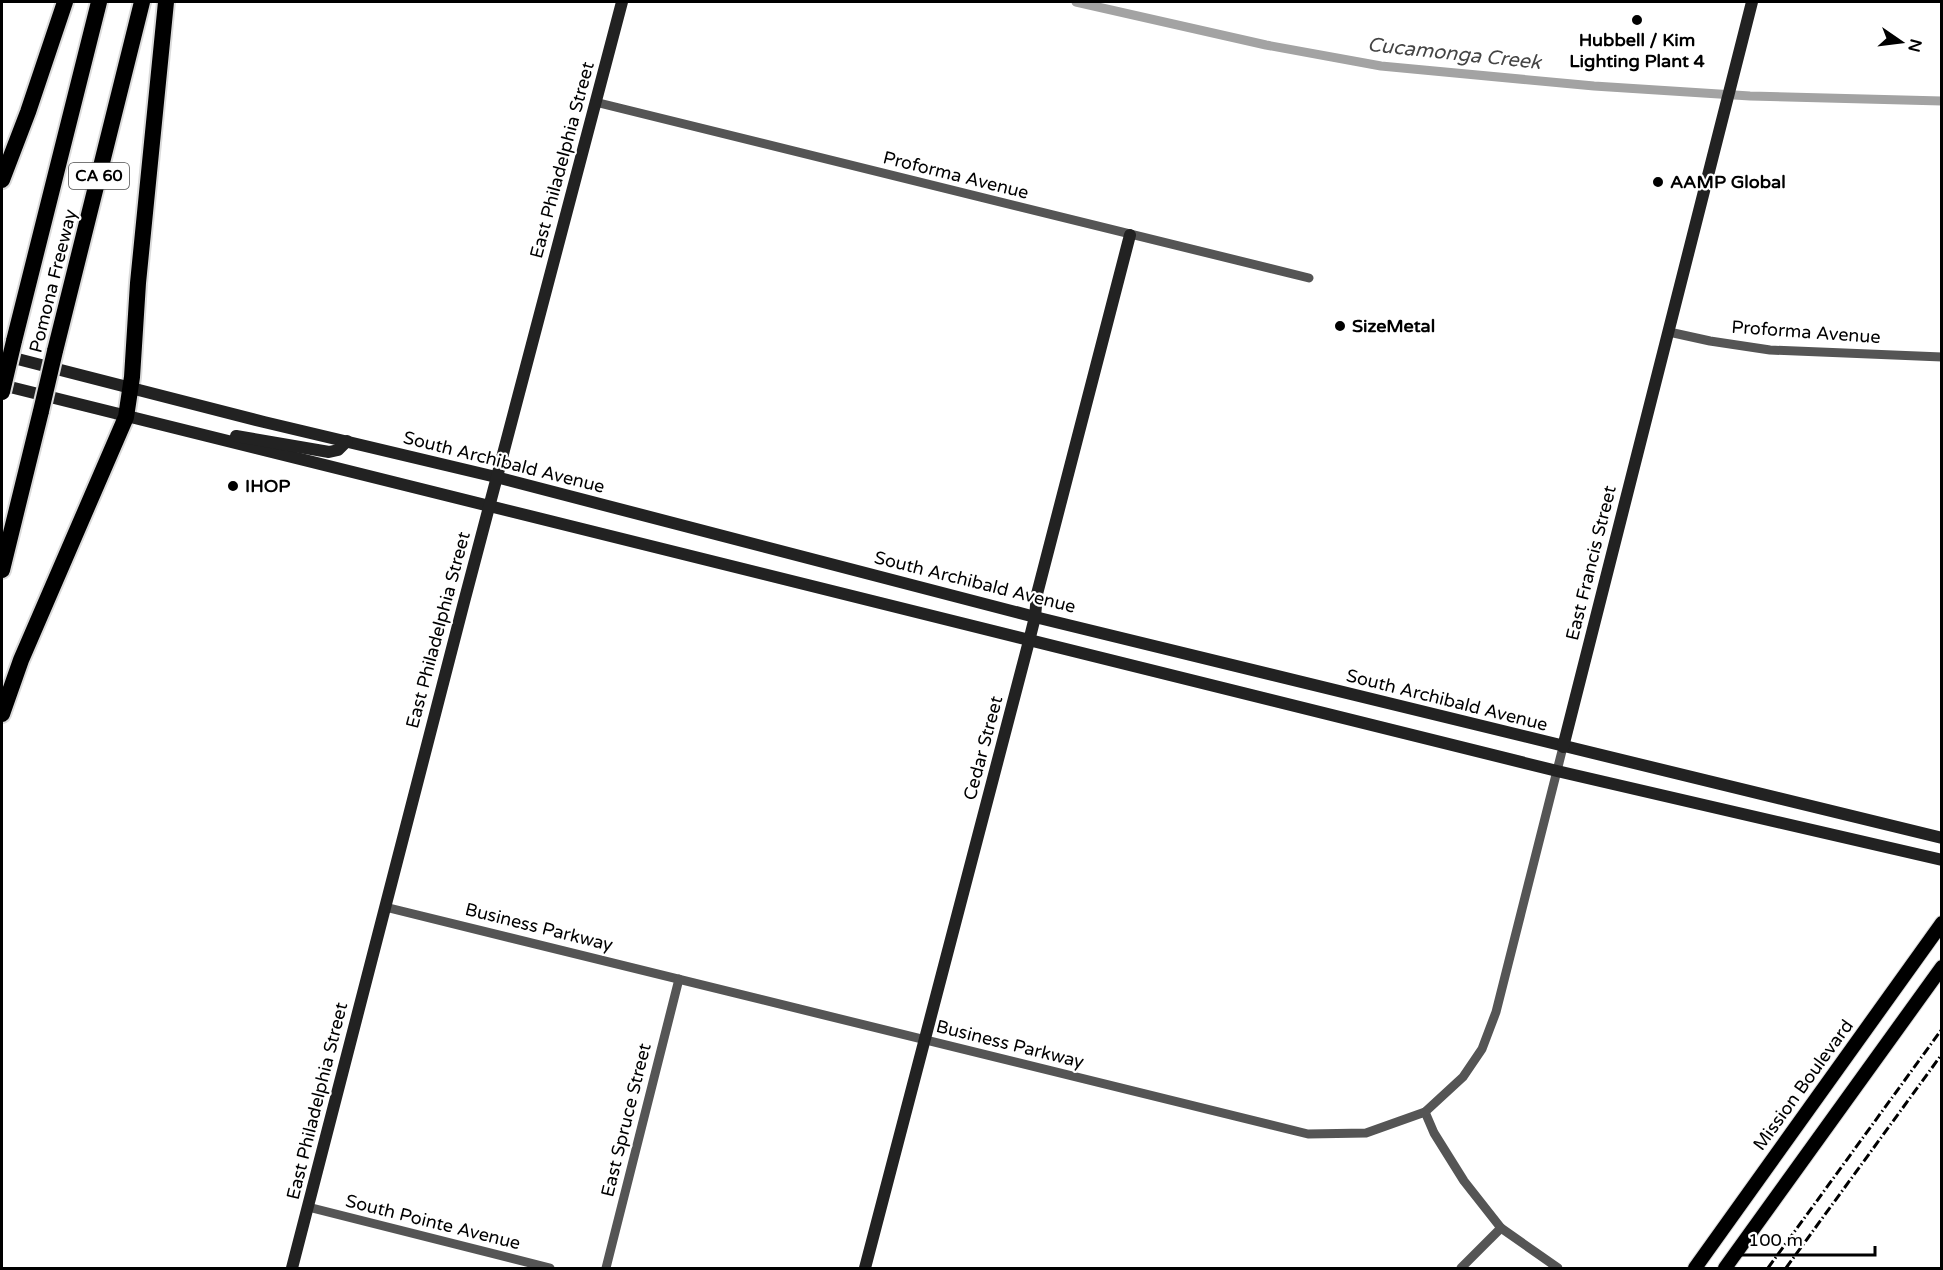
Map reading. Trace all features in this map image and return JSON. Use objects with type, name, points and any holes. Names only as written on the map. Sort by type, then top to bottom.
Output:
[{"type":"highway","points":[[2,180],[28,112],[65,2]]},
{"type":"highway","name":"Pomona Freeway","points":[[2,393],[99,2]]},
{"type":"highway","name":"Pomona Freeway","points":[[2,570],[142,2]]},
{"type":"highway","points":[[2,714],[21,660],[126,417],[131,388],[139,272],[166,2]]},
{"type":"main road","name":"East Philadelphia Street","points":[[292,1269],[496,477],[622,2]]},
{"type":"main road","name":"East Francis Street","points":[[1563,747],[1752,2]]},
{"type":"main road","name":"Cedar Street","points":[[865,1269],[1029,641],[1035,617],[1037,594],[1130,235]]},
{"type":"main road","name":"South Archibald Avenue","points":[[2,355],[496,477],[1035,617],[1941,838]]},
{"type":"main road","points":[[2,385],[1557,771],[1941,860]]},
{"type":"main road","points":[[197,434],[234,436],[329,452],[338,450],[347,441]]},
{"type":"main road","name":"Mission Boulevard","points":[[1695,1269],[1941,923]]},
{"type":"main road","points":[[1725,1269],[1941,968]]},
{"type":"street","name":"Proforma Avenue","points":[[595,102],[1309,278]]},
{"type":"street","name":"Proforma Avenue","points":[[1669,332],[1770,350],[1941,357]]},
{"type":"street","name":"East Francis Street","points":[[1425,1112],[1463,1077],[1482,1049],[1496,1012],[1563,747]]},
{"type":"street","name":"Business Parkway","points":[[385,907],[1308,1134],[1366,1133],[1425,1112]]},
{"type":"street","name":"East Spruce Street","points":[[606,1269],[679,979]]},
{"type":"street","points":[[1425,1112],[1434,1133],[1464,1181],[1501,1228],[1558,1269]]},
{"type":"street","name":"South Pointe Avenue","points":[[308,1207],[550,1269]]},
{"type":"street","points":[[1461,1269],[1501,1228]]},
{"type":"waterway","name":"Cucamonga Creek","points":[[1076,2],[1266,45],[1381,66],[1594,86],[1750,96],[1942,101]]},
{"type":"railway","points":[[1768,1268],[1942,1029]]},
{"type":"railway","points":[[1786,1268],[1942,1054]]},
{"type":"place","name":"Hubbell / Kim Lighting Plant 4","points":[[1637,20]]},
{"type":"place","name":"AAMP Global","points":[[1658,182]]},
{"type":"place","name":"SizeMetal","points":[[1340,326]]},
{"type":"place","name":"IHOP","points":[[233,486]]}]
